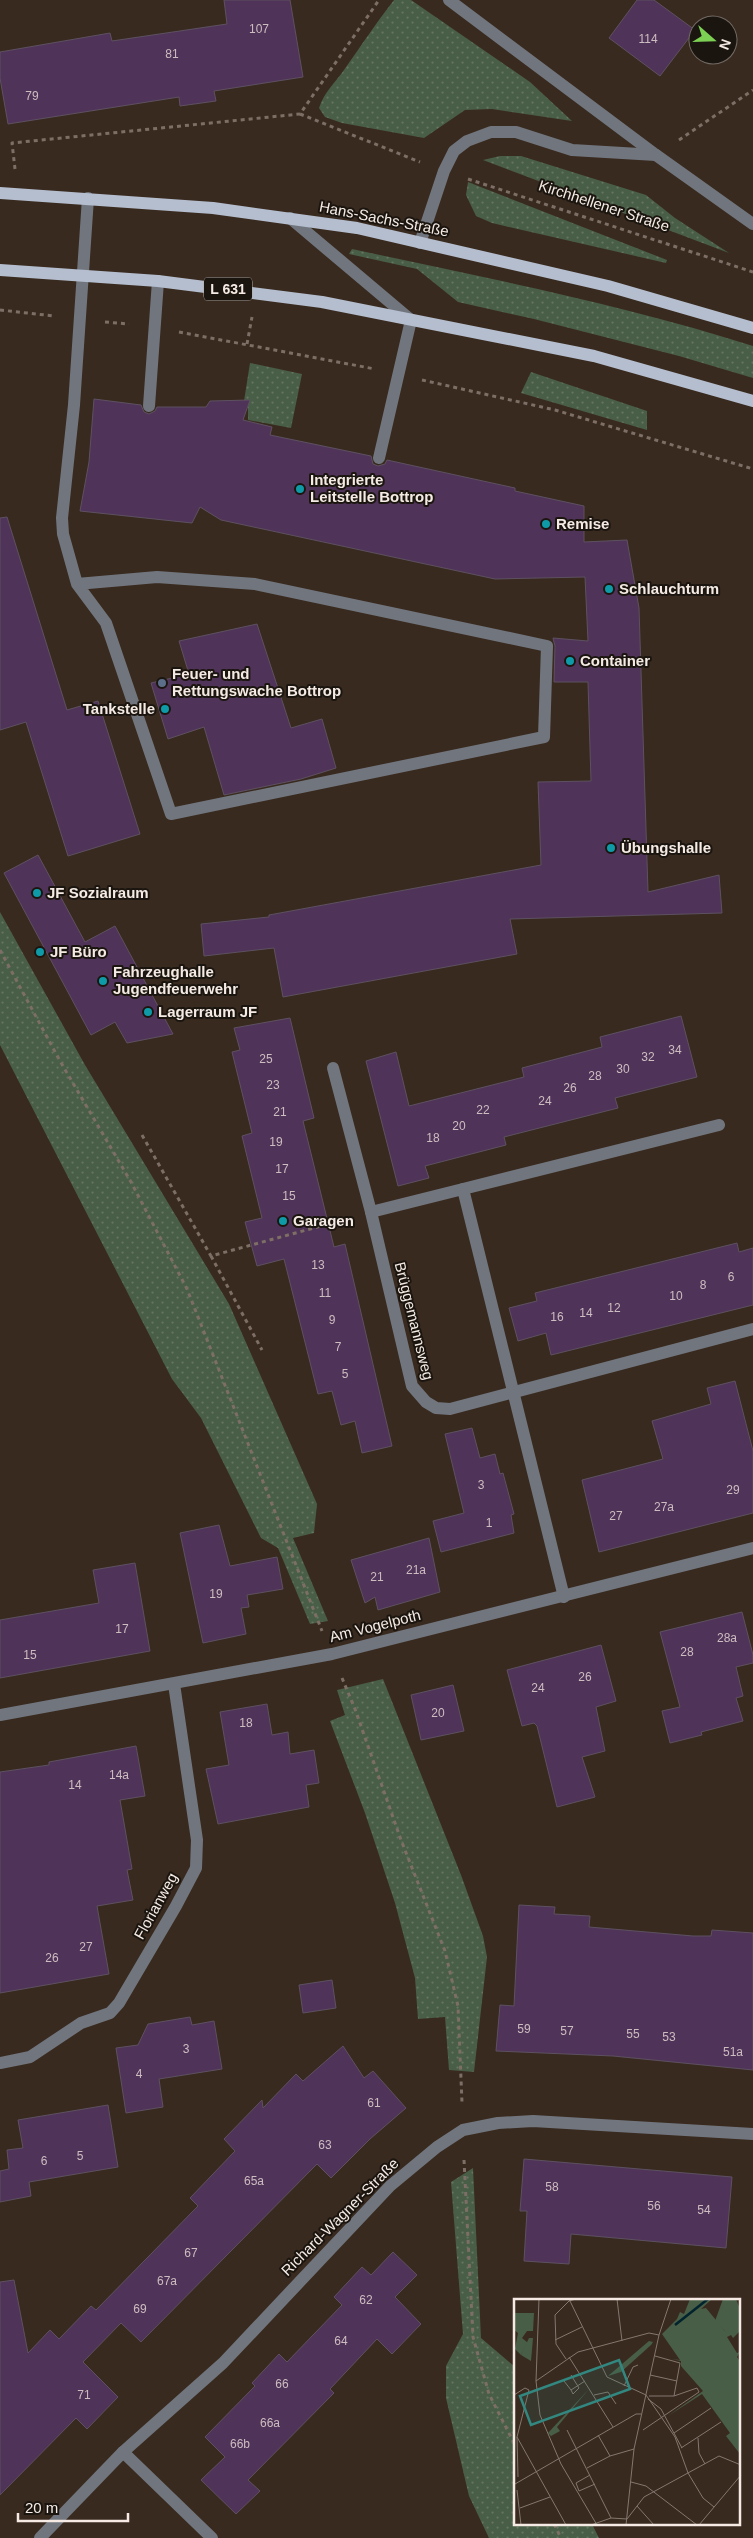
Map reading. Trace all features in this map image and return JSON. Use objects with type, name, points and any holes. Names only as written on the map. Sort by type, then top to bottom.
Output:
[{"type":"main road","name":"Hans-Sachs-Straße","points":[[0,193],[213,208],[356,228],[608,286],[753,328]]},
{"type":"main road","name":"L 631","points":[[0,270],[158,281],[322,302],[594,356],[753,401]]},
{"type":"street","points":[[449,0],[656,156],[753,224]]},
{"type":"street","points":[[420,243],[444,171],[454,151],[467,141],[491,132],[503,130],[544,140],[572,150],[656,156]]},
{"type":"street","points":[[77,584],[157,577],[255,584],[547,646],[544,737],[171,814],[106,623],[77,584],[63,534],[62,518],[70,443],[88,198]]},
{"type":"street","points":[[290,218],[410,320],[379,458]]},
{"type":"street","points":[[149,406],[158,281]]},
{"type":"street","name":"Brüggemannsweg","points":[[333,1068],[371,1212],[412,1386],[417,1394],[436,1408],[450,1409],[515,1394],[753,1329]]},
{"type":"street","points":[[371,1212],[719,1125]]},
{"type":"street","points":[[463,1189],[564,1597]]},
{"type":"street","name":"Am Vogelpoth","points":[[0,1715],[332,1654],[753,1548]]},
{"type":"street","name":"Florianweg","points":[[0,2063],[30,2057],[81,2023],[110,2013],[119,2002],[172,1914],[196,1868],[197,1840],[174,1684]]},
{"type":"street","name":"Richard-Wagner-Straße","points":[[40,2538],[123,2452],[223,2363],[390,2186],[437,2147],[463,2130],[498,2123],[533,2121],[753,2134]]},
{"type":"street","points":[[123,2452],[212,2538]]},
{"type":"path","points":[[17,193],[12,143],[300,114],[379,0]]},
{"type":"path","points":[[656,156],[753,90]]},
{"type":"path","name":"Kirchhellener Straße","points":[[300,114],[444,171],[753,272]]},
{"type":"path","points":[[142,1135],[262,1350]]},
{"type":"path","points":[[210,1256],[371,1212]]},
{"type":"path","points":[[555,2526],[561,2538]]},
{"type":"green space","points":[[394,0],[411,0],[530,82],[572,121],[492,109],[465,110],[424,138],[342,123],[325,117],[319,108],[324,97]]},
{"type":"green space","points":[[500,156],[521,156],[646,195],[675,218],[729,253],[483,160]]},
{"type":"green space","points":[[468,182],[667,260],[666,263],[492,223],[476,216],[466,195]]},
{"type":"green space","points":[[352,249],[604,304],[753,346],[753,378],[679,356],[534,319],[458,302],[417,269],[349,254]]},
{"type":"green space","points":[[250,363],[302,374],[291,428],[248,420],[248,405],[244,401]]},
{"type":"green space","points":[[531,372],[647,411],[647,430],[521,393]]},
{"type":"green space","points":[[0,912],[85,1065],[229,1304],[317,1504],[314,1533],[293,1538],[328,1621],[310,1624],[278,1548],[261,1538],[201,1418],[172,1379],[0,1045]]},
{"type":"green space","points":[[383,1679],[461,1875],[483,1936],[487,1957],[474,2072],[449,2070],[445,2017],[418,2019],[415,1978],[395,1903],[365,1813],[330,1721],[345,1715],[337,1690]]},
{"type":"green space","points":[[473,2168],[481,2338],[514,2366],[514,2526],[593,2526],[599,2538],[489,2538],[469,2496],[446,2398],[446,2366],[463,2334],[451,2182]]},
{"type":"building","points":[[224,0],[290,0],[303,77],[214,91],[216,101],[180,106],[179,97],[8,124],[0,78],[0,52],[110,33],[112,41],[227,24]]},
{"type":"building","points":[[637,0],[654,0],[688,25],[688,39],[660,76],[609,38]]},
{"type":"building","points":[[94,399],[141,405],[144,412],[149,414],[155,411],[157,407],[206,407],[210,401],[250,400],[243,420],[272,427],[270,435],[371,456],[373,464],[378,466],[385,464],[387,460],[515,488],[515,491],[584,506],[584,542],[627,540],[639,608],[648,892],[719,875],[722,913],[510,919],[517,954],[283,997],[274,948],[204,956],[201,924],[269,917],[269,915],[541,865],[538,782],[591,781],[588,682],[554,682],[555,646],[553,638],[588,641],[585,577],[495,579],[221,520],[200,507],[192,523],[80,511],[89,462]]},
{"type":"building","points":[[7,517],[67,710],[98,701],[140,834],[68,856],[26,722],[0,730],[0,518]]},
{"type":"building","points":[[257,624],[291,728],[322,719],[336,768],[301,779],[224,795],[204,727],[168,739],[151,683],[189,674],[179,641]]},
{"type":"building","points":[[38,855],[85,942],[115,926],[173,1034],[127,1043],[115,1022],[91,1035],[4,873]]},
{"type":"building","points":[[681,1016],[697,1077],[615,1098],[618,1108],[504,1137],[506,1145],[425,1166],[429,1178],[398,1186],[366,1061],[396,1052],[409,1106],[524,1077],[522,1068],[602,1047],[600,1037]]},
{"type":"building","points":[[290,1018],[314,1118],[303,1121],[334,1247],[345,1244],[392,1446],[362,1453],[355,1421],[341,1425],[332,1391],[318,1394],[284,1259],[257,1266],[245,1222],[262,1218],[242,1136],[252,1133],[232,1052],[240,1050],[234,1028]]},
{"type":"building","points":[[737,1243],[739,1252],[753,1248],[753,1305],[551,1355],[546,1333],[518,1341],[509,1308],[537,1301],[535,1293]]},
{"type":"building","points":[[735,1381],[753,1451],[753,1513],[599,1552],[582,1480],[663,1459],[652,1421],[711,1404],[707,1388]]},
{"type":"building","points":[[472,1428],[480,1458],[495,1454],[500,1474],[503,1473],[514,1514],[511,1515],[514,1533],[441,1552],[433,1521],[464,1513],[445,1434]]},
{"type":"building","points":[[219,1525],[230,1566],[277,1557],[283,1589],[247,1595],[249,1607],[241,1608],[246,1634],[203,1643],[180,1533]]},
{"type":"building","points":[[429,1538],[440,1592],[378,1610],[375,1597],[365,1603],[351,1560]]},
{"type":"building","points":[[135,1563],[150,1651],[0,1678],[0,1620],[99,1603],[93,1570]]},
{"type":"building","points":[[742,1612],[753,1655],[753,1663],[736,1667],[743,1696],[736,1698],[743,1721],[701,1732],[702,1735],[670,1743],[662,1711],[680,1707],[660,1632]]},
{"type":"building","points":[[601,1645],[616,1701],[596,1707],[605,1751],[582,1757],[595,1797],[557,1807],[537,1726],[534,1723],[522,1726],[507,1670]]},
{"type":"building","points":[[453,1685],[464,1731],[421,1740],[411,1695]]},
{"type":"building","points":[[267,1704],[272,1735],[288,1732],[290,1754],[314,1750],[319,1783],[306,1785],[309,1807],[218,1824],[206,1769],[229,1765],[220,1712]]},
{"type":"building","points":[[136,1746],[145,1796],[120,1800],[132,1869],[127,1870],[133,1900],[97,1906],[109,1974],[0,1993],[0,1772],[49,1765],[49,1762]]},
{"type":"building","points":[[519,1905],[555,1907],[554,1914],[590,1916],[589,1927],[693,1936],[711,1936],[712,1930],[753,1933],[753,2070],[613,2056],[496,2051],[500,2005],[514,2006]]},
{"type":"building","points":[[332,1980],[336,2008],[303,2013],[299,1985]]},
{"type":"building","points":[[190,2017],[192,2025],[214,2021],[222,2069],[159,2079],[163,2107],[126,2113],[116,2048],[138,2045],[148,2024]]},
{"type":"building","points":[[343,2046],[364,2078],[373,2071],[406,2108],[370,2139],[331,2178],[317,2164],[141,2342],[121,2323],[83,2362],[118,2397],[87,2429],[76,2418],[0,2495],[0,2282],[14,2280],[28,2353],[50,2330],[59,2339],[91,2306],[96,2310],[198,2206],[190,2198],[235,2151],[224,2139],[262,2100],[263,2108],[296,2074],[303,2081]]},
{"type":"building","points":[[108,2105],[118,2167],[29,2182],[31,2196],[0,2202],[0,2171],[9,2169],[7,2150],[23,2148],[18,2120]]},
{"type":"building","points":[[524,2159],[732,2177],[726,2248],[571,2234],[569,2264],[524,2261],[527,2211],[520,2211]]},
{"type":"building","points":[[393,2252],[417,2275],[395,2297],[421,2324],[392,2354],[377,2339],[330,2389],[334,2393],[248,2480],[260,2491],[236,2514],[201,2480],[225,2457],[205,2437],[255,2386],[252,2383],[279,2354],[287,2362],[342,2305],[334,2297],[362,2267],[371,2275]]},
{"type":"place","name":"Integrierte Leitstelle Bottrop","points":[[300,489]]},
{"type":"place","name":"Remise","points":[[546,524]]},
{"type":"place","name":"Schlauchturm","points":[[609,589]]},
{"type":"place","name":"Container","points":[[570,661]]},
{"type":"place","name":"Feuer- und Rettungswache Bottrop","points":[[162,683]]},
{"type":"place","name":"Tankstelle","points":[[165,709]]},
{"type":"place","name":"Übungshalle","points":[[611,848]]},
{"type":"place","name":"JF Sozialraum","points":[[37,893]]},
{"type":"place","name":"JF Büro","points":[[40,952]]},
{"type":"place","name":"Fahrzeughalle Jugendfeuerwehr","points":[[103,981]]},
{"type":"place","name":"Lagerraum JF","points":[[148,1012]]},
{"type":"place","name":"Garagen","points":[[283,1221]]}]
